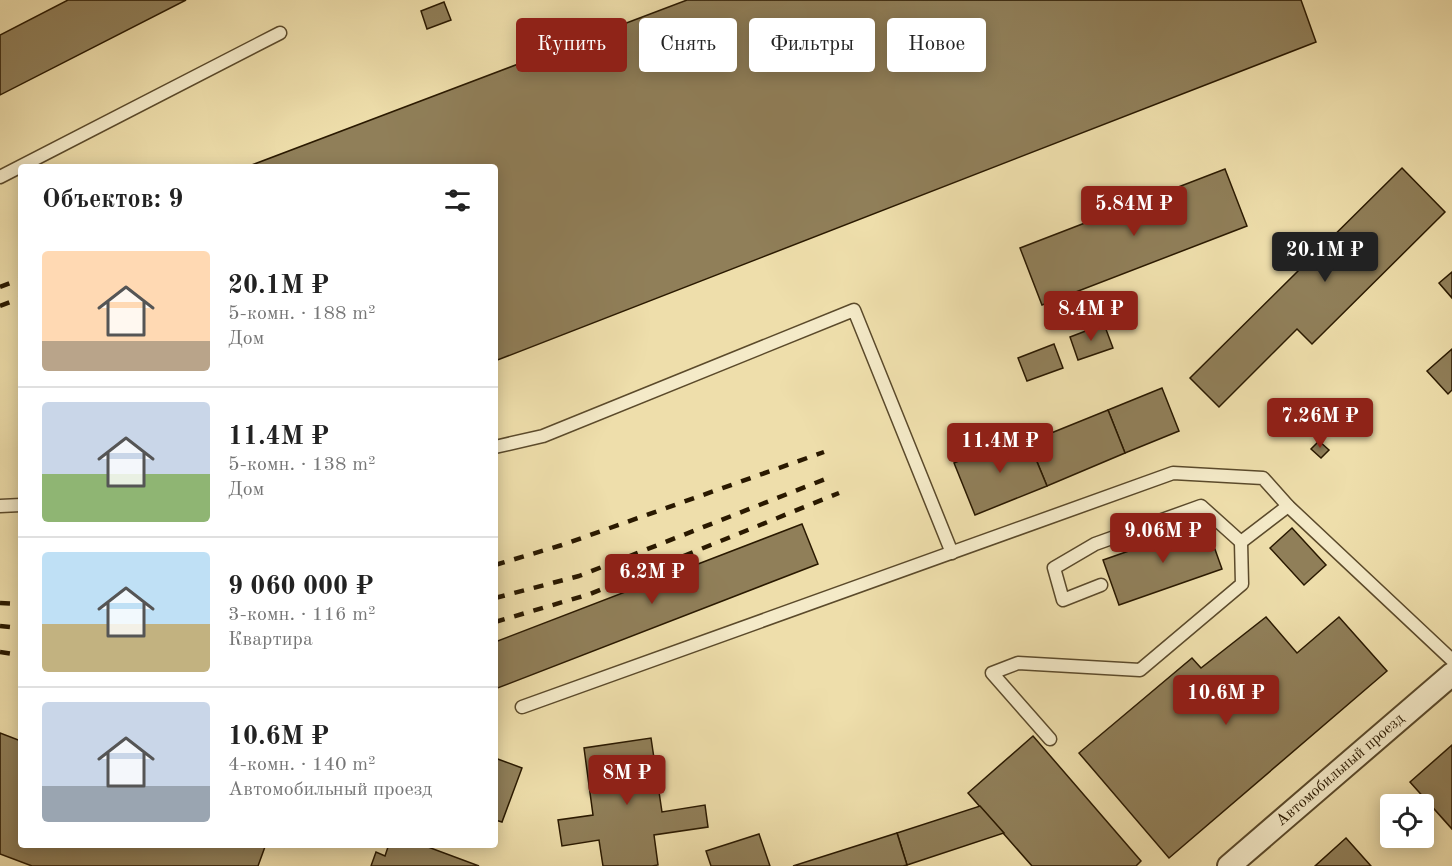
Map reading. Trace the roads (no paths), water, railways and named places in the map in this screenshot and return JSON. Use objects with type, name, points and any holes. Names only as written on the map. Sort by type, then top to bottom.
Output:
[{"type":"street","name":"Автомобильный проезд","points":[[1229,866],[1452,674]]},
{"type":"lane","points":[[25,164],[280,33]]},
{"type":"lane","points":[[0,177],[18,168]]},
{"type":"lane","points":[[498,446],[543,436],[854,310],[952,553]]},
{"type":"lane","points":[[522,707],[1173,473],[1263,478],[1288,506],[1452,660]]},
{"type":"lane","points":[[0,506],[18,505]]},
{"type":"lane","points":[[1050,739],[992,673],[1018,663],[1140,670],[1242,584],[1241,542],[1201,506],[1095,544],[1054,568],[1063,600],[1101,585]]},
{"type":"lane","points":[[1241,542],[1288,506]]},
{"type":"railway","points":[[0,287],[18,280]]},
{"type":"railway","points":[[0,306],[18,299]]},
{"type":"railway","points":[[498,564],[562,545],[824,452]]},
{"type":"railway","points":[[498,597],[579,576],[833,476]]},
{"type":"railway","points":[[498,621],[590,594],[839,493]]},
{"type":"railway","points":[[0,603],[18,604]]},
{"type":"railway","points":[[0,626],[18,628]]},
{"type":"railway","points":[[0,652],[18,655]]}]
